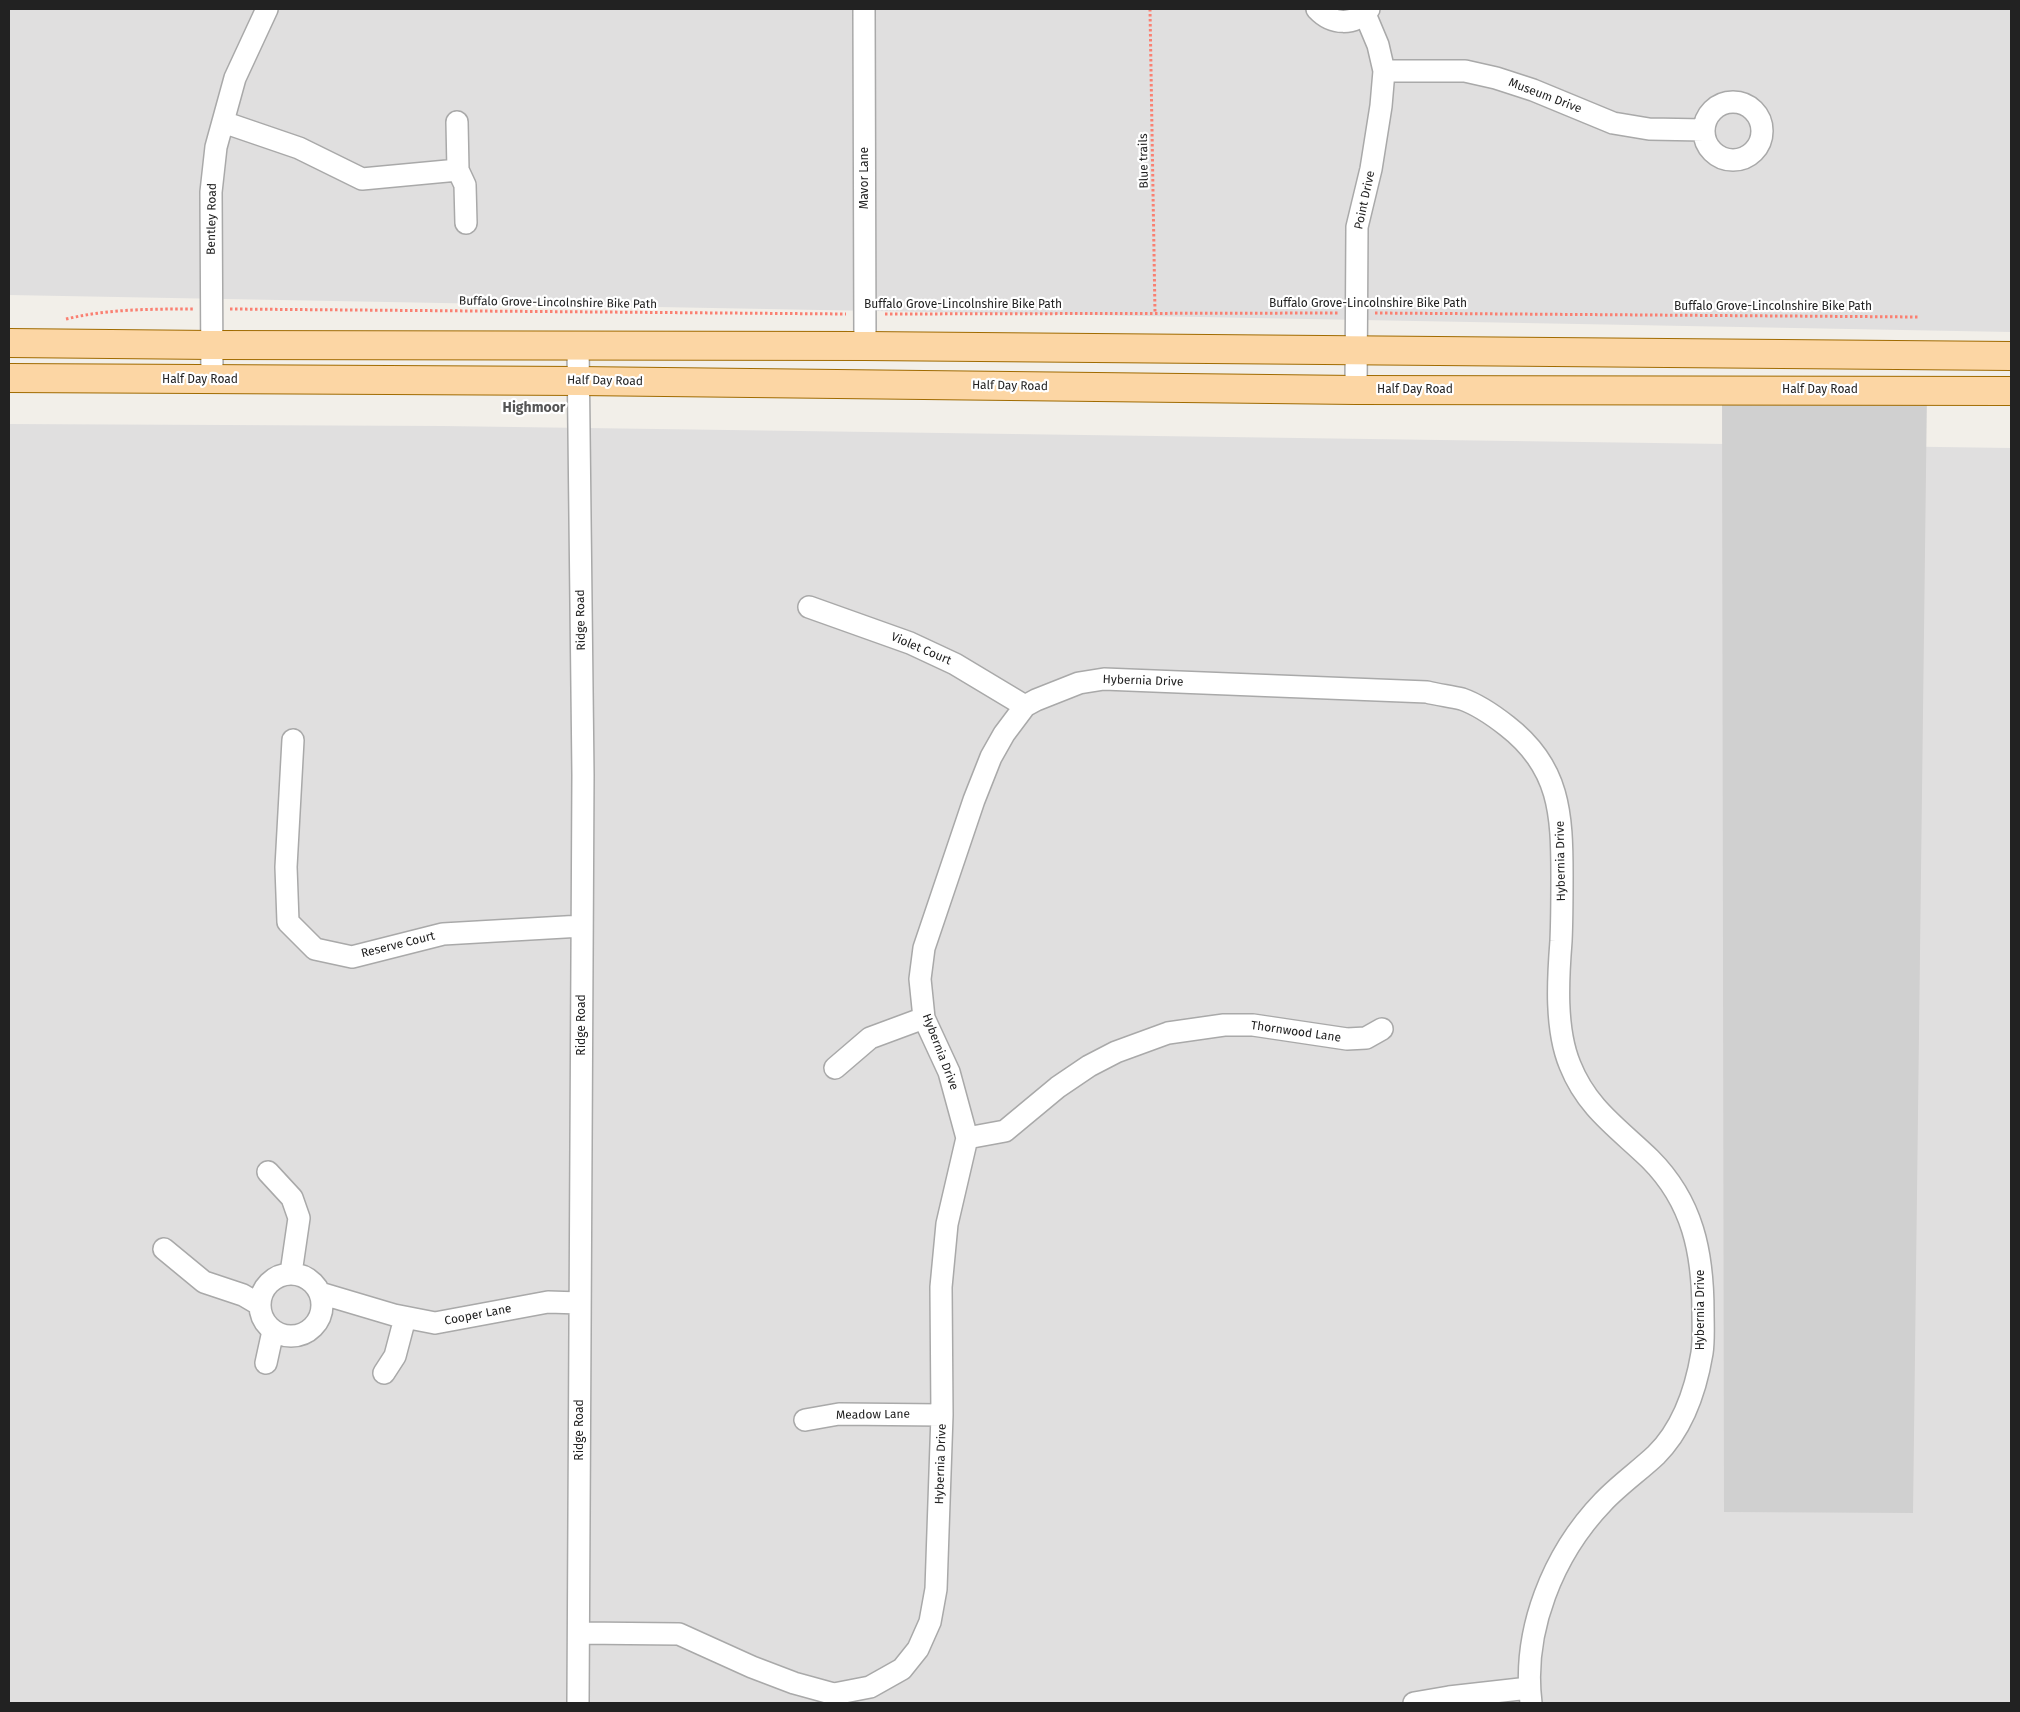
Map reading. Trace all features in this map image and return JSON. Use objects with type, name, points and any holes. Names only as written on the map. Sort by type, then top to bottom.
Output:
[{"type":"main road","points":[[9,343],[212,346],[865,346],[2011,356]]},
{"type":"main road","name":"Half Day Road","points":[[9,378],[578,381],[1356,390],[2011,391]]},
{"type":"street","name":"Bentley Road","points":[[212,380],[210,192],[216,147],[235,78],[267,9]]},
{"type":"street","name":"Mavor Lane","points":[[864,9],[865,346]]},
{"type":"street","name":"Point Drive","points":[[1317,9],[1336,22],[1351,21],[1367,11],[1384,71],[1381,106],[1371,169],[1358,228],[1355,313],[1356,390]]},
{"type":"street","name":"Museum Drive","points":[[1384,71],[1465,71],[1496,78],[1533,90],[1613,123],[1649,129],[1704,130]]},
{"type":"street","points":[[223,122],[299,148],[362,179],[458,170]]},
{"type":"street","points":[[457,122],[458,170],[464,185],[466,223]]},
{"type":"street","name":"Ridge Road","points":[[578,346],[583,775],[578,1703]]},
{"type":"street","name":"Violet Court","points":[[809,607],[910,643],[955,664],[1025,706]]},
{"type":"street","name":"Hybernia Drive","points":[[579,1633],[679,1634],[760,1670],[794,1683],[834,1694],[870,1687],[902,1669],[918,1649],[930,1622],[936,1589],[942,1415],[941,1287],[946,1224],[967,1138],[960,1104],[949,1072],[924,1018],[920,978],[924,948],[974,800],[991,757],[1004,734],[1025,706],[1079,683],[1104,679],[1427,692],[1463,700],[1487,711],[1524,739],[1536,753],[1549,777],[1562,825],[1561,930],[1558,981],[1563,1039],[1569,1064],[1586,1096],[1599,1114],[1650,1160],[1670,1181],[1684,1206],[1697,1241],[1702,1273],[1702,1350],[1696,1384],[1681,1420],[1659,1452],[1603,1502],[1572,1538],[1542,1604],[1532,1646],[1530,1696]]},
{"type":"street","name":"Reserve Court","points":[[293,740],[286,867],[288,922],[315,949],[352,957],[443,934],[582,926]]},
{"type":"street","points":[[835,1068],[870,1038],[924,1018]]},
{"type":"street","name":"Thornwood Lane","points":[[967,1138],[1005,1131],[1058,1087],[1089,1066],[1116,1052],[1168,1033],[1224,1025],[1253,1025],[1347,1039],[1366,1038],[1382,1029]]},
{"type":"street","points":[[268,1172],[292,1198],[299,1218],[291,1274],[272,1280],[265,1286],[260,1305],[266,1324],[273,1331],[282,1335],[293,1336],[311,1329],[322,1313],[320,1293]]},
{"type":"street","points":[[164,1249],[204,1282],[243,1295],[260,1305]]},
{"type":"street","name":"Cooper Lane","points":[[291,1274],[308,1278],[320,1293],[405,1318],[435,1323],[548,1302],[580,1302]]},
{"type":"street","points":[[384,1373],[395,1356],[405,1318]]},
{"type":"street","points":[[266,1363],[273,1331]]},
{"type":"street","name":"Meadow Lane","points":[[805,1420],[839,1414],[942,1415]]},
{"type":"street","points":[[1414,1703],[1449,1696],[1530,1696]]},
{"type":"path","name":"Blue trails","points":[[1150,9],[1155,313]]},
{"type":"path","name":"Buffalo Grove-Lincolnshire Bike Path","points":[[65,319],[93,313],[122,310],[212,309],[614,312],[705,315],[1355,313],[1919,317]]},
{"type":"shaded area","points":[[9,9],[2011,9],[2011,332],[9,295]]},
{"type":"shaded area","points":[[1722,390],[1927,391],[1913,1513],[1724,1512]]},
{"type":"shaded area","points":[[9,424],[443,426],[2011,448],[2011,1703],[9,1703]]},
{"type":"district","name":"Highmoor","points":[[534,408]]}]
